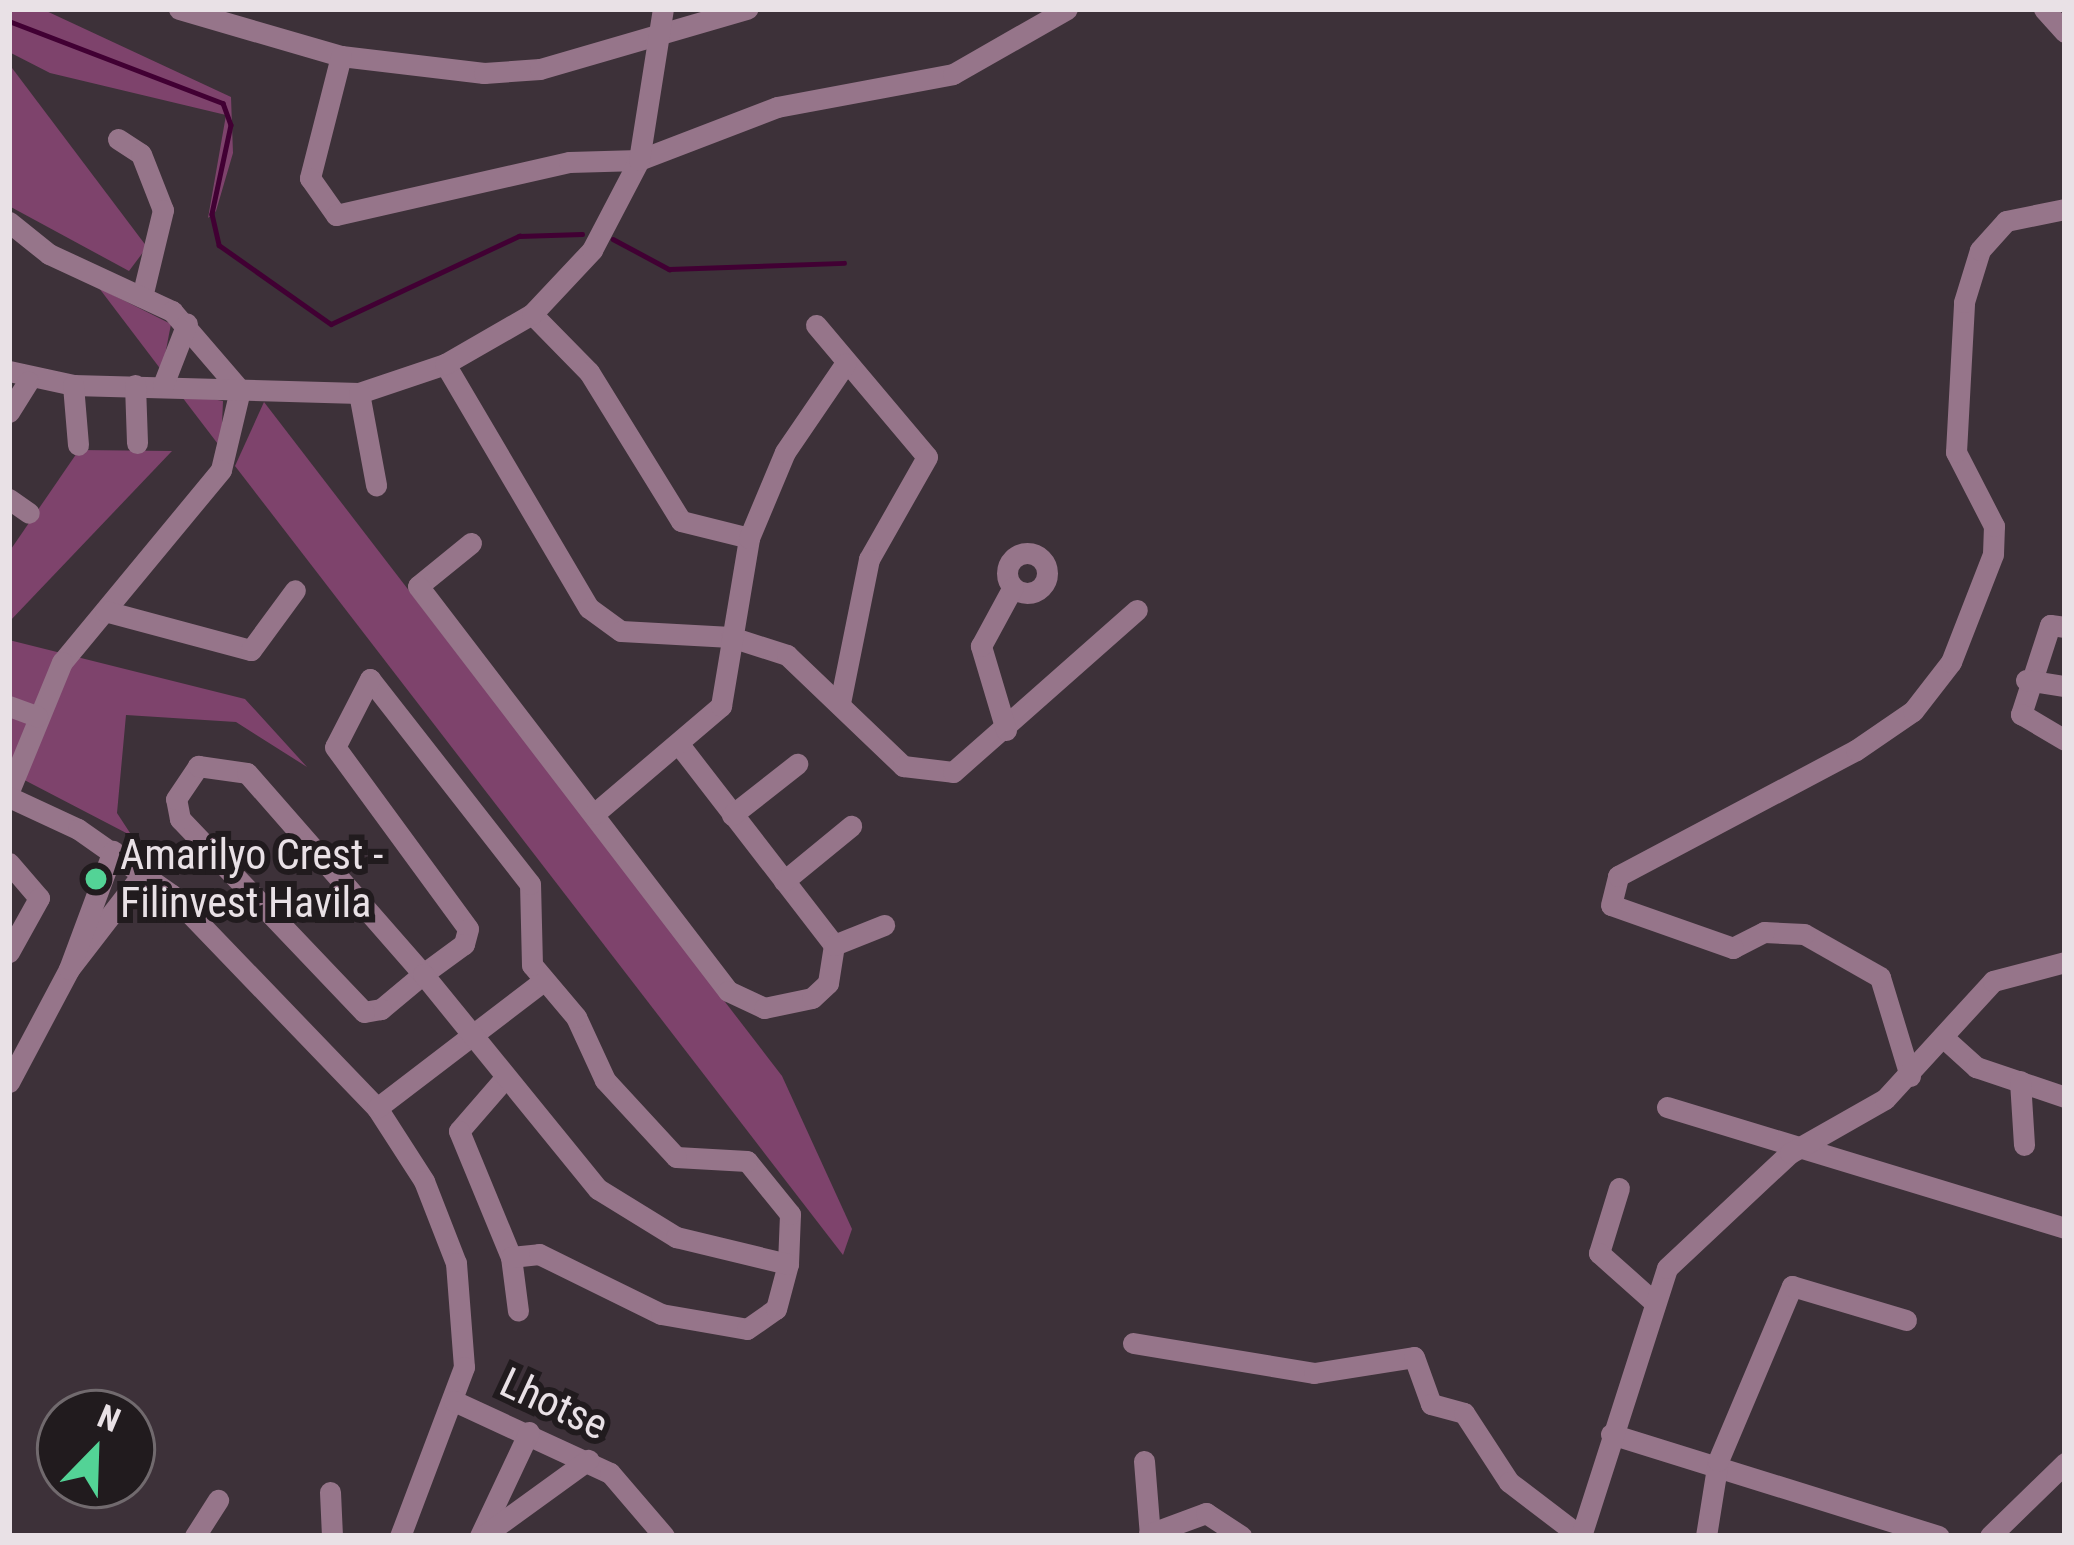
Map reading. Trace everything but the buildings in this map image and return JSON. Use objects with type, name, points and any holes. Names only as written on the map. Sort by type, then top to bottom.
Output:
[{"type":"street","points":[[179,9],[341,56],[540,69],[746,9]]},
{"type":"street","points":[[9,412],[19,376],[73,385],[359,393],[445,364],[532,314],[592,250],[638,160],[663,9]]},
{"type":"street","points":[[341,56],[310,178],[336,215],[569,162],[638,160],[777,107],[953,74],[1067,9]]},
{"type":"street","points":[[2044,9],[2065,32]]},
{"type":"street","points":[[118,139],[157,179],[163,211],[142,297]]},
{"type":"street","points":[[1910,1076],[1880,977],[1804,934],[1764,932],[1733,949],[1611,905],[1618,876],[1856,750],[1913,711],[1951,662],[1994,526],[1956,452],[1964,302],[1980,250],[2006,221],[2065,209]]},
{"type":"street","points":[[9,222],[187,323],[240,390]]},
{"type":"street","points":[[532,314],[589,372],[681,521],[749,538]]},
{"type":"street","points":[[163,385],[187,323]]},
{"type":"street","points":[[816,325],[927,457],[869,559],[840,703]]},
{"type":"street","points":[[445,364],[589,608],[621,631],[730,637],[787,655],[903,766],[953,772],[1137,610]]},
{"type":"street","points":[[594,814],[682,748],[722,706],[749,538],[784,452],[845,364]]},
{"type":"street","points":[[73,385],[78,445]]},
{"type":"street","points":[[135,385],[137,443]]},
{"type":"street","points":[[240,390],[220,470],[62,662],[9,794],[144,872],[377,1108],[442,1225],[466,1339],[454,1401],[400,1536]]},
{"type":"street","points":[[359,393],[376,485]]},
{"type":"street","points":[[9,499],[29,513]]},
{"type":"street","points":[[471,543],[418,586],[743,1002],[812,998],[829,983],[834,945],[682,748]]},
{"type":"street","points":[[1006,730],[981,646],[1013,587]]},
{"type":"street","points":[[105,611],[251,650],[295,590]]},
{"type":"street","points":[[2065,627],[2050,625],[2026,680],[2020,714],[2065,740]]},
{"type":"street","points":[[511,1258],[539,1254],[661,1314],[747,1329],[768,1323],[788,1264],[790,1214],[766,1178],[747,1162],[676,1157],[605,1080],[576,1017],[532,965],[530,884],[370,679],[335,747],[467,914],[464,944],[423,974],[364,1012],[180,819],[182,781],[198,766],[247,773],[423,974],[505,1078],[628,1214],[728,1254],[788,1264]]},
{"type":"street","points":[[2026,680],[2065,686]]},
{"type":"street","points":[[9,706],[37,716]]},
{"type":"street","points":[[732,814],[797,764]]},
{"type":"street","points":[[784,881],[851,826]]},
{"type":"street","points":[[9,1082],[69,969],[112,850]]},
{"type":"street","points":[[9,863],[38,898],[9,952]]},
{"type":"street","points":[[69,969],[144,872]]},
{"type":"street","points":[[834,945],[884,925]]},
{"type":"street","points":[[1133,1343],[1314,1373],[1414,1357],[1431,1404],[1464,1413],[1509,1482],[1580,1536],[1654,1302],[1696,1235],[1790,1153],[1910,1076],[1993,981],[2065,962]]},
{"type":"street","points":[[377,1108],[543,981]]},
{"type":"street","points":[[1945,1039],[1976,1066],[2065,1097]]},
{"type":"street","points":[[505,1078],[458,1131],[511,1258],[518,1311]]},
{"type":"street","points":[[2020,1081],[2024,1145]]},
{"type":"street","points":[[1666,1107],[1790,1153],[2065,1228]]},
{"type":"street","points":[[1619,1189],[1599,1253],[1654,1302]]},
{"type":"street","points":[[1706,1536],[1718,1461],[1792,1286],[1906,1320]]},
{"type":"street","name":"Lhotse","points":[[454,1401],[588,1460],[664,1536]]},
{"type":"street","points":[[482,1536],[529,1432]]},
{"type":"street","points":[[1611,1434],[1718,1461],[1938,1536]]},
{"type":"street","points":[[482,1536],[588,1460]]},
{"type":"street","points":[[1144,1461],[1150,1535],[1192,1513],[1223,1518],[1241,1536]]},
{"type":"street","points":[[1990,1536],[2065,1463]]},
{"type":"street","points":[[330,1492],[332,1536]]},
{"type":"street","points":[[195,1536],[218,1500]]},
{"type":"shaded area","points":[[9,9],[42,9],[231,97],[233,153],[216,211],[208,218],[226,115],[50,73],[9,52]]},
{"type":"shaded area","points":[[9,64],[147,247],[129,271],[9,206]]},
{"type":"shaded area","points":[[99,288],[171,324],[162,371]]},
{"type":"shaded area","points":[[179,393],[223,401],[221,448]]},
{"type":"shaded area","points":[[264,402],[782,1076],[852,1229],[843,1255],[235,466]]},
{"type":"shaded area","points":[[79,450],[172,451],[9,622],[9,552]]},
{"type":"shaded area","points":[[9,640],[245,699],[307,767],[236,722],[126,715],[117,813],[132,836],[9,772]]},
{"type":"waterway","points":[[9,21],[223,103],[231,125],[212,214],[219,245],[331,324],[519,236],[582,234]]},
{"type":"waterway","points":[[613,239],[669,269],[844,263]]},
{"type":"place","name":"Amarilyo Crest - Filinvest Havila","points":[[96,879]]}]
